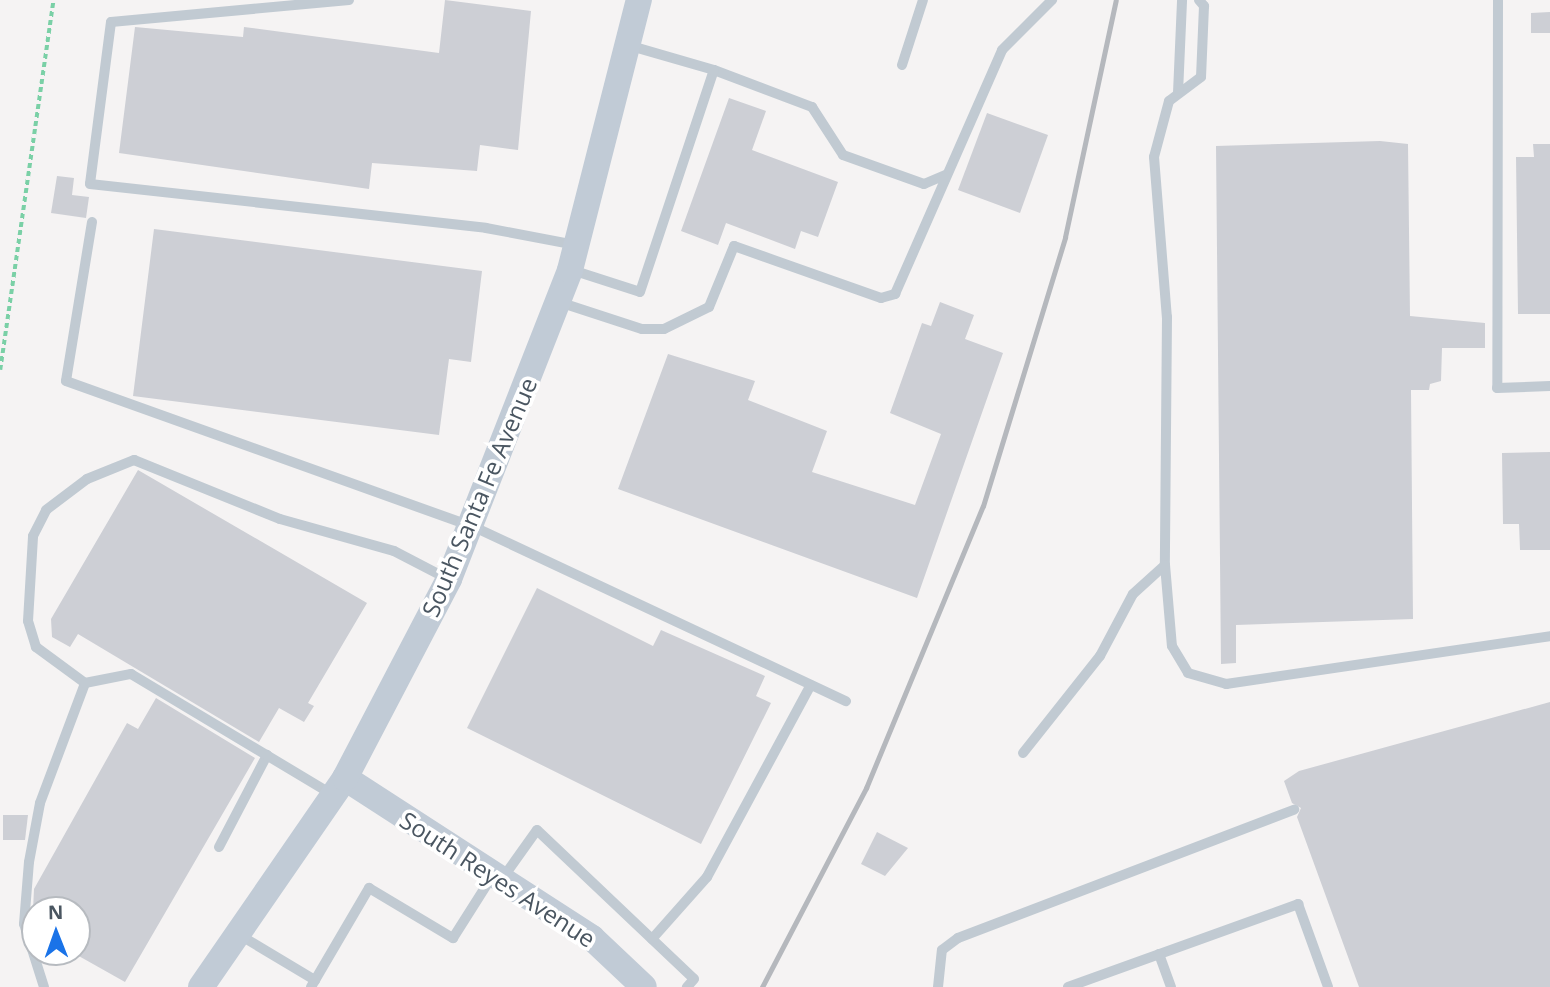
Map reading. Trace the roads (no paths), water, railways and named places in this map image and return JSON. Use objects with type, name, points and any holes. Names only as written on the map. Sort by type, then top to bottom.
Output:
[{"type":"main road","name":"South Santa Fe Avenue","points":[[201,987],[339,787],[449,579],[472,527],[559,302],[631,46],[639,0]]},
{"type":"main road","name":"South Reyes Avenue","points":[[339,787],[498,877],[592,938],[644,987]]},
{"type":"lane","points":[[349,0],[111,22],[90,184],[486,228],[573,257],[640,292],[714,70]]},
{"type":"lane","points":[[902,65],[923,0]]},
{"type":"lane","points":[[559,302],[642,329],[664,329],[709,307],[734,246],[881,298],[895,294],[974,105],[1002,50],[1052,0]]},
{"type":"lane","points":[[1178,93],[1182,0]]},
{"type":"lane","points":[[1199,0],[1204,6],[1201,78],[1178,93],[1163,112],[1154,157],[1167,317],[1165,565],[1172,646],[1188,673],[1226,684],[1550,636]]},
{"type":"lane","points":[[1498,0],[1497,387],[1550,386]]},
{"type":"lane","points":[[631,46],[714,70],[812,107],[843,155],[924,184],[945,174]]},
{"type":"lane","points":[[92,222],[66,381],[472,527],[846,701]]},
{"type":"lane","points":[[339,787],[267,755],[131,674],[85,683],[36,647],[28,621],[33,536],[46,510],[87,480],[134,460],[280,519],[394,551],[449,579]]},
{"type":"lane","points":[[1023,753],[1100,656],[1133,594],[1165,565]]},
{"type":"lane","points":[[44,987],[24,925],[29,862],[40,803],[85,683]]},
{"type":"lane","points":[[652,939],[707,877],[811,685]]},
{"type":"lane","points":[[219,847],[267,755]]},
{"type":"lane","points":[[938,987],[942,950],[958,938],[1294,810]]},
{"type":"lane","points":[[238,934],[313,983],[369,888],[453,938],[537,830],[694,979],[687,987]]},
{"type":"lane","points":[[1068,987],[1298,904],[1328,987]]},
{"type":"lane","points":[[1159,954],[1171,987]]},
{"type":"railway","points":[[762,987],[866,788],[983,506],[1065,237],[1116,0]]}]
